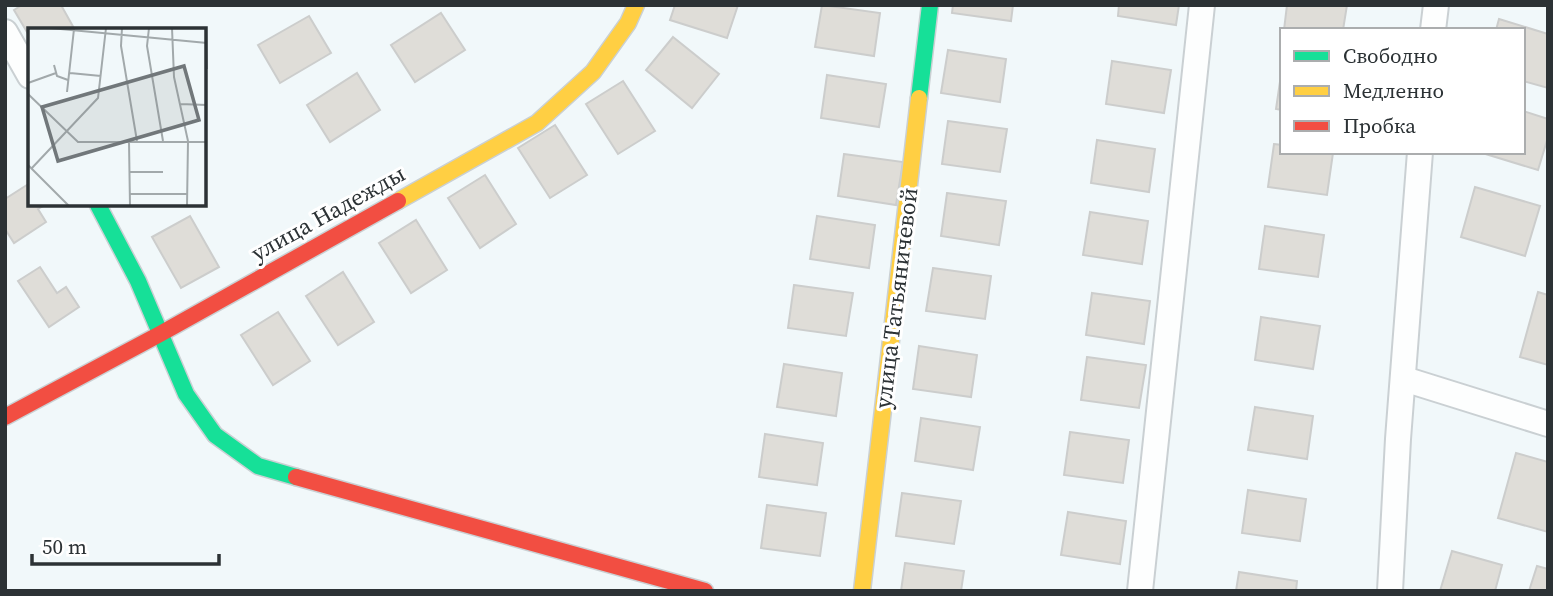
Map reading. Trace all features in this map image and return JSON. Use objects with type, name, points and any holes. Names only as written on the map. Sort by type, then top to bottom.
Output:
[{"type":"street","name":"улица Надежды","points":[[5,417],[160,334],[537,123],[593,72],[628,23],[636,5]]},
{"type":"street","name":"улица Татьяничевой","points":[[862,591],[930,5]]},
{"type":"street","points":[[1140,591],[1202,5]]},
{"type":"street","points":[[1433,28],[1436,5]]},
{"type":"street","points":[[5,32],[28,72]]},
{"type":"street","points":[[1390,591],[1420,154]]},
{"type":"street","points":[[99,206],[138,281],[186,394],[215,435],[258,466],[705,591]]},
{"type":"street","points":[[1404,379],[1548,424]]},
{"type":"building","points":[[22,5],[61,5],[74,28],[28,28],[28,34],[14,10]]},
{"type":"building","points":[[675,5],[738,5],[727,38],[670,20]]},
{"type":"building","points":[[822,5],[880,13],[874,56],[815,47]]},
{"type":"building","points":[[953,5],[1013,5],[1011,21],[952,13]]},
{"type":"building","points":[[1119,5],[1179,5],[1176,25],[1118,16]]},
{"type":"building","points":[[1287,5],[1347,5],[1343,28],[1284,28]]},
{"type":"building","points":[[441,13],[465,50],[415,82],[391,45]]},
{"type":"building","points":[[309,16],[331,53],[280,83],[258,45]]},
{"type":"building","points":[[1499,19],[1548,34],[1548,88],[1525,82],[1525,28],[1497,28]]},
{"type":"building","points":[[673,37],[719,74],[692,108],[646,70]]},
{"type":"building","points":[[948,50],[1006,59],[1000,102],[941,93]]},
{"type":"building","points":[[1112,61],[1171,70],[1164,113],[1106,104]]},
{"type":"building","points":[[357,73],[380,110],[330,142],[307,105]]},
{"type":"building","points":[[827,75],[886,84],[879,127],[821,118]]},
{"type":"building","points":[[623,81],[655,131],[618,154],[586,104]]},
{"type":"building","points":[[1280,82],[1280,110],[1276,109]]},
{"type":"building","points":[[1525,112],[1548,119],[1548,137],[1538,170],[1486,154],[1525,154]]},
{"type":"building","points":[[948,121],[1007,129],[1000,172],[942,164]]},
{"type":"building","points":[[555,125],[587,175],[550,198],[518,148]]},
{"type":"building","points":[[1097,140],[1155,149],[1149,192],[1091,183]]},
{"type":"building","points":[[1274,144],[1280,145],[1280,154],[1333,154],[1327,195],[1268,187]]},
{"type":"building","points":[[844,154],[903,162],[896,205],[838,196]]},
{"type":"building","points":[[485,175],[516,224],[480,248],[448,198]]},
{"type":"building","points":[[28,184],[28,206],[43,206],[38,209],[46,222],[14,243],[5,229],[5,199]]},
{"type":"building","points":[[1475,187],[1540,206],[1525,256],[1461,237]]},
{"type":"building","points":[[947,193],[1006,201],[999,245],[941,236]]},
{"type":"building","points":[[1090,212],[1148,221],[1142,264],[1083,255]]},
{"type":"building","points":[[190,216],[219,267],[181,288],[152,237]]},
{"type":"building","points":[[817,216],[875,225],[869,268],[810,259]]},
{"type":"building","points":[[416,220],[447,270],[411,293],[379,243]]},
{"type":"building","points":[[1265,226],[1324,235],[1318,277],[1259,269]]},
{"type":"building","points":[[40,267],[57,293],[66,287],[79,307],[49,327],[18,281]]},
{"type":"building","points":[[933,268],[991,276],[985,319],[926,311]]},
{"type":"building","points":[[343,272],[374,322],[338,345],[306,296]]},
{"type":"building","points":[[794,285],[853,293],[846,336],[788,328]]},
{"type":"building","points":[[1538,292],[1548,295],[1548,365],[1520,357]]},
{"type":"building","points":[[1092,293],[1150,301],[1144,344],[1086,335]]},
{"type":"building","points":[[278,312],[310,361],[273,385],[241,335]]},
{"type":"building","points":[[1261,317],[1320,326],[1313,369],[1255,360]]},
{"type":"building","points":[[919,346],[977,355],[971,397],[913,389]]},
{"type":"building","points":[[1087,357],[1146,365],[1139,408],[1081,400]]},
{"type":"building","points":[[784,364],[842,373],[836,416],[777,407]]},
{"type":"building","points":[[1255,407],[1313,416],[1307,459],[1248,450]]},
{"type":"building","points":[[921,418],[980,427],[973,470],[915,461]]},
{"type":"building","points":[[1070,432],[1129,440],[1123,483],[1064,475]]},
{"type":"building","points":[[765,434],[823,443],[817,485],[759,477]]},
{"type":"building","points":[[1516,453],[1548,462],[1548,532],[1498,518]]},
{"type":"building","points":[[1248,490],[1306,499],[1300,541],[1242,533]]},
{"type":"building","points":[[902,493],[961,501],[954,544],[896,536]]},
{"type":"building","points":[[767,505],[826,513],[820,556],[761,548]]},
{"type":"building","points":[[1068,512],[1126,521],[1120,564],[1061,555]]},
{"type":"building","points":[[1452,551],[1502,565],[1495,591],[1440,591]]},
{"type":"building","points":[[905,563],[964,571],[961,591],[901,591]]},
{"type":"building","points":[[1537,566],[1548,569],[1548,591],[1529,591]]},
{"type":"building","points":[[1239,572],[1297,581],[1296,591],[1236,591]]},
{"type":"traffic: fast","points":[[919,98],[930,5]]},
{"type":"traffic: fast","points":[[99,206],[138,281],[186,394],[215,435],[258,466],[296,477]]},
{"type":"traffic: slow","points":[[398,201],[537,123],[593,72],[628,23],[636,5]]},
{"type":"traffic: slow","points":[[862,591],[919,98]]},
{"type":"traffic: jam","points":[[5,417],[398,201]]},
{"type":"traffic: jam","points":[[296,477],[705,591]]}]
